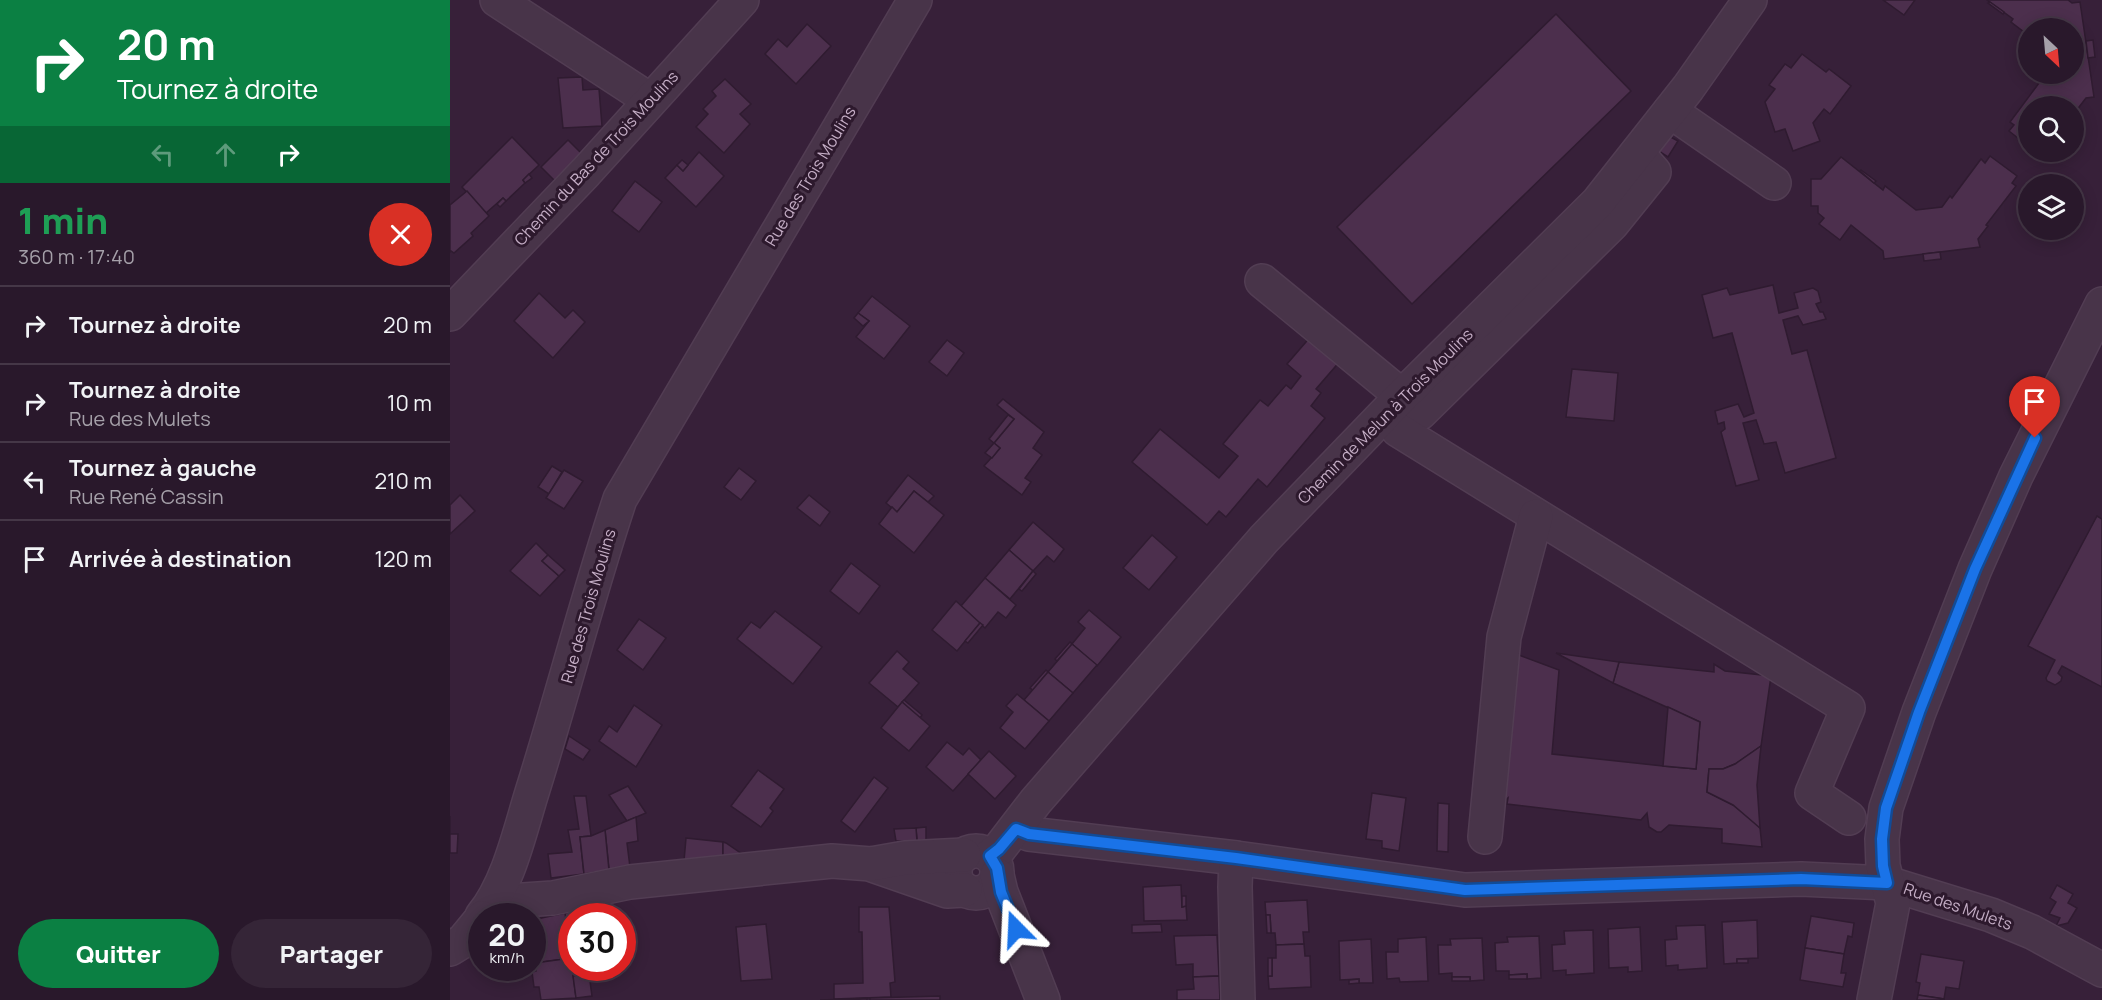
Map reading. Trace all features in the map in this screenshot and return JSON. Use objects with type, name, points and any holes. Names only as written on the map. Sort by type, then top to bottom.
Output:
[{"type":"street","points":[[497,0],[650,100]]},
{"type":"street","name":"Chemin du Bas de Trois Moulins","points":[[450,314],[586,172],[742,0]]},
{"type":"street","name":"Rue des Trois Moulins","points":[[490,903],[522,825],[596,572],[620,499],[915,0]]},
{"type":"street","name":"Chemin de Melun à Trois Moulins","points":[[978,874],[1036,801],[1264,539],[1402,396],[1598,202],[1670,111],[1750,0]]},
{"type":"street","points":[[1670,111],[1774,183]]},
{"type":"street","points":[[1262,280],[1402,396]]},
{"type":"street","points":[[1874,1000],[1893,903],[1883,866],[1882,839],[1886,808],[1919,712],[1975,569],[2011,486],[2102,304]]},
{"type":"street","points":[[1398,430],[1848,708],[1812,793],[1849,818]]},
{"type":"street","points":[[1485,837],[1504,637],[1536,516]]},
{"type":"street","name":"Rue des Mulets","points":[[1016,829],[1029,834],[1236,858],[1465,890],[1801,879],[1887,883],[1991,915],[2032,932],[2102,970]]},
{"type":"street","points":[[1236,858],[1238,1000]]},
{"type":"street","points":[[529,903],[630,882],[832,861],[871,864],[948,891],[978,874],[1023,948],[1043,1000]]},
{"type":"street","name":"Rue des Trois Moulins","points":[[450,949],[463,941],[468,935]]},
{"type":"building","points":[[1883,0],[1915,0],[1904,15]]},
{"type":"building","points":[[1987,0],[2080,2],[2082,18],[2018,18],[2018,27],[2011,22],[2013,19]]},
{"type":"building","points":[[1990,2],[2004,12],[2003,14],[1988,3]]},
{"type":"building","points":[[1556,14],[1631,91],[1412,304],[1337,227]]},
{"type":"building","points":[[807,24],[831,46],[796,84],[765,54],[778,39],[787,47]]},
{"type":"building","points":[[2084,29],[2094,97],[2084,101],[2084,96],[2029,96],[2038,84],[2084,84]]},
{"type":"building","points":[[2093,40],[2095,57],[2088,58],[2086,41]]},
{"type":"building","points":[[1802,54],[1826,72],[1829,69],[1851,86],[1830,114],[1824,109],[1813,123],[1820,141],[1793,151],[1785,129],[1775,132],[1765,102],[1775,89],[1769,85],[1785,64],[1791,68]]},
{"type":"building","points":[[582,77],[583,90],[599,89],[602,126],[563,128],[558,78]]},
{"type":"building","points":[[725,79],[751,104],[740,114],[750,124],[724,153],[696,127],[708,114],[703,109],[716,96],[712,91]]},
{"type":"building","points":[[2018,111],[2018,138],[2009,131],[2014,125],[2010,122]]},
{"type":"building","points":[[1667,135],[1678,141],[1668,157],[1657,150]]},
{"type":"building","points":[[512,137],[539,165],[523,180],[525,183],[506,201],[503,198],[486,213],[462,187]]},
{"type":"building","points":[[568,140],[586,158],[559,185],[541,167]]},
{"type":"building","points":[[699,152],[724,176],[696,207],[665,178],[677,165],[683,171]]},
{"type":"building","points":[[1990,156],[2017,176],[2012,183],[2016,186],[1986,225],[1988,226],[1978,239],[1980,247],[1884,259],[1883,251],[1851,225],[1840,240],[1819,224],[1824,218],[1818,213],[1818,206],[1811,206],[1811,179],[1821,179],[1841,157],[1883,190],[1885,186],[1916,210],[1942,207],[1950,196],[1952,198],[1981,159],[1985,163]]},
{"type":"building","points":[[682,160],[688,165],[683,171],[677,165]]},
{"type":"building","points":[[1861,170],[1876,181],[1874,183]]},
{"type":"building","points":[[529,174],[532,178],[525,183],[523,180]]},
{"type":"building","points":[[635,181],[662,202],[639,232],[612,211]]},
{"type":"building","points":[[467,191],[489,216],[471,233],[473,236],[454,253],[450,252],[450,205]]},
{"type":"building","points":[[503,198],[506,201],[500,207],[497,204]]},
{"type":"building","points":[[1940,252],[1941,259],[1924,261],[1923,254]]},
{"type":"building","points":[[1773,285],[1779,313],[1798,308],[1794,293],[1813,288],[1818,291],[1821,302],[1816,304],[1826,319],[1803,325],[1798,316],[1783,320],[1792,354],[1807,350],[1836,458],[1785,473],[1776,442],[1764,444],[1756,420],[1743,423],[1759,480],[1736,486],[1721,432],[1725,429],[1724,422],[1718,424],[1715,411],[1738,404],[1744,417],[1754,413],[1732,333],[1713,338],[1702,295],[1727,288],[1730,295]]},
{"type":"building","points":[[539,293],[565,318],[573,310],[585,322],[553,358],[514,321]]},
{"type":"building","points":[[872,296],[910,326],[884,359],[856,337],[869,321],[858,313]]},
{"type":"building","points":[[858,313],[869,321],[863,326],[854,318]]},
{"type":"building","points":[[1312,335],[1341,360],[1316,389],[1321,393],[1311,406],[1325,418],[1267,487],[1258,479],[1226,517],[1219,511],[1207,525],[1132,462],[1160,429],[1219,478],[1238,456],[1223,444],[1260,400],[1268,406],[1286,385],[1291,389],[1301,376],[1287,364]]},
{"type":"building","points":[[947,340],[964,353],[947,376],[929,362]]},
{"type":"building","points":[[1572,369],[1618,373],[1614,421],[1566,417]]},
{"type":"building","points":[[1003,399],[1044,432],[1033,448],[1042,455],[1025,478],[1031,482],[1022,495],[984,466],[1000,448],[994,443],[1014,419],[997,405]]},
{"type":"building","points":[[1008,415],[1014,419],[994,443],[989,439]]},
{"type":"building","points":[[994,443],[1000,448],[992,458],[985,453]]},
{"type":"building","points":[[552,466],[562,472],[549,494],[538,487]]},
{"type":"building","points":[[739,468],[756,481],[741,500],[724,487]]},
{"type":"building","points":[[564,470],[583,481],[564,509],[546,498]]},
{"type":"building","points":[[908,475],[934,496],[928,502],[914,491],[897,512],[886,503]]},
{"type":"building","points":[[914,491],[944,515],[914,553],[879,524],[892,507],[897,512]]},
{"type":"building","points":[[460,495],[475,511],[450,534],[450,505]]},
{"type":"building","points":[[809,495],[830,512],[820,526],[797,508]]},
{"type":"building","points":[[2097,516],[2102,519],[2102,687],[2062,666],[2058,673],[2062,677],[2061,681],[2055,685],[2046,678],[2055,660],[2028,646]]},
{"type":"building","points":[[1033,522],[1064,549],[1054,562],[1047,556],[1033,571],[1009,550]]},
{"type":"building","points":[[1152,535],[1177,557],[1149,590],[1123,568]]},
{"type":"building","points":[[536,543],[548,555],[542,561],[559,576],[540,596],[510,571]]},
{"type":"building","points":[[1009,550],[1033,571],[1010,599],[985,578]]},
{"type":"building","points":[[548,555],[565,570],[559,576],[542,561]]},
{"type":"building","points":[[851,563],[880,586],[859,614],[830,591]]},
{"type":"building","points":[[1033,571],[1036,574],[1022,591],[1019,589]]},
{"type":"building","points":[[985,578],[1016,605],[1006,618],[998,612],[985,628],[961,606]]},
{"type":"building","points":[[956,601],[980,623],[957,651],[932,630]]},
{"type":"building","points":[[1089,610],[1121,637],[1097,666],[1072,644],[1085,628],[1078,622]]},
{"type":"building","points":[[775,611],[822,647],[793,684],[737,639],[751,622],[760,628]]},
{"type":"building","points":[[639,619],[666,638],[643,670],[617,650]]},
{"type":"building","points":[[980,623],[983,625],[968,643],[965,641]]},
{"type":"building","points":[[1070,642],[1072,644],[1057,661],[1055,659]]},
{"type":"building","points":[[1072,644],[1097,665],[1073,693],[1048,672]]},
{"type":"building","points":[[897,651],[909,662],[903,669],[919,683],[898,707],[869,683]]},
{"type":"building","points":[[1508,651],[1559,670],[1552,754],[1663,766],[1696,769],[1700,722],[1613,683],[1619,662],[1714,672],[1714,664],[1725,671],[1771,676],[1761,746],[1735,764],[1723,769],[1709,769],[1707,792],[1733,805],[1753,820],[1760,828],[1762,847],[1722,843],[1722,829],[1669,825],[1661,832],[1657,832],[1649,827],[1647,813],[1641,820],[1507,804],[1508,798],[1501,804]]},
{"type":"building","points":[[1556,653],[1619,662],[1613,683]]},
{"type":"building","points":[[1046,670],[1048,672],[1033,690],[1030,688]]},
{"type":"building","points":[[1048,672],[1073,693],[1049,721],[1024,700]]},
{"type":"building","points":[[1017,694],[1049,721],[1025,749],[1000,728],[1013,712],[1006,706]]},
{"type":"building","points":[[904,700],[922,715],[920,718],[902,702]]},
{"type":"building","points":[[902,702],[930,726],[909,751],[881,728]]},
{"type":"building","points":[[634,705],[662,725],[636,767],[599,741],[609,726],[617,732]]},
{"type":"building","points":[[1668,707],[1700,722],[1696,769],[1663,766]]},
{"type":"building","points":[[569,736],[590,750],[583,760],[565,749]]},
{"type":"building","points":[[947,742],[963,755],[969,748],[981,760],[953,791],[926,767]]},
{"type":"building","points":[[1761,746],[1757,785],[1760,828],[1733,805],[1707,792],[1709,769],[1723,769],[1735,764]]},
{"type":"building","points":[[989,751],[1016,776],[995,799],[968,774]]},
{"type":"building","points":[[758,770],[784,789],[770,808],[773,811],[761,827],[731,806]]},
{"type":"building","points":[[874,777],[888,788],[855,832],[841,821]]},
{"type":"building","points":[[628,786],[646,813],[627,821],[609,795]]},
{"type":"building","points":[[1372,793],[1406,798],[1399,851],[1382,848],[1382,841],[1366,839]]},
{"type":"building","points":[[574,796],[586,796],[591,836],[580,837],[584,874],[551,878],[548,854],[572,852],[568,830],[579,829]]},
{"type":"building","points":[[1438,803],[1449,804],[1448,852],[1437,851]]},
{"type":"building","points":[[636,817],[638,841],[627,843],[630,867],[609,870],[605,830]]},
{"type":"building","points":[[926,827],[926,840],[917,841],[916,828]]},
{"type":"building","points":[[916,828],[917,841],[896,841],[894,829]]},
{"type":"building","points":[[605,830],[609,870],[584,874],[580,837],[591,836]]},
{"type":"building","points":[[450,834],[458,834],[457,853],[450,853]]},
{"type":"building","points":[[686,838],[723,842],[723,856],[684,861]]},
{"type":"building","points":[[723,842],[726,843],[742,854],[723,856]]},
{"type":"building","points":[[1181,885],[1182,907],[1186,906],[1187,920],[1144,921],[1143,887]]},
{"type":"building","points":[[2057,885],[2073,894],[2068,903],[2077,908],[2068,923],[2056,926],[2060,918],[2049,914],[2056,902],[2050,898]]},
{"type":"building","points":[[1182,896],[1186,896],[1186,906],[1182,907]]},
{"type":"building","points":[[1307,900],[1309,932],[1303,932],[1304,944],[1276,945],[1275,933],[1271,933],[1270,915],[1266,915],[1265,902]]},
{"type":"building","points":[[859,907],[889,907],[895,982],[890,983],[891,997],[834,999],[834,984],[863,983]]},
{"type":"building","points":[[558,914],[558,960],[546,961],[546,917]]},
{"type":"building","points":[[1266,915],[1270,915],[1271,933],[1267,933]]},
{"type":"building","points":[[1811,916],[1854,923],[1852,937],[1848,936],[1844,954],[1805,948]]},
{"type":"building","points":[[1757,920],[1758,958],[1737,959],[1737,963],[1724,964],[1722,922]]},
{"type":"building","points":[[766,924],[772,979],[741,981],[736,927]]},
{"type":"building","points":[[1161,924],[1162,932],[1132,933],[1132,925]]},
{"type":"building","points":[[1705,925],[1707,968],[1678,970],[1678,965],[1666,966],[1665,940],[1677,939],[1676,926]]},
{"type":"building","points":[[1640,927],[1642,971],[1628,972],[1628,967],[1609,968],[1608,929]]},
{"type":"building","points":[[1593,930],[1594,973],[1566,975],[1566,970],[1553,971],[1552,945],[1565,944],[1564,931]]},
{"type":"building","points":[[1217,935],[1219,976],[1193,977],[1193,964],[1176,965],[1174,936]]},
{"type":"building","points":[[1539,936],[1541,978],[1527,979],[1527,974],[1509,975],[1509,971],[1496,971],[1495,943],[1508,942],[1507,937]]},
{"type":"building","points":[[1426,937],[1428,981],[1400,982],[1399,978],[1387,979],[1386,952],[1398,952],[1398,939]]},
{"type":"building","points":[[1482,938],[1484,980],[1470,981],[1470,977],[1452,977],[1452,973],[1439,974],[1438,945],[1451,945],[1450,939]]},
{"type":"building","points":[[1371,939],[1373,983],[1359,983],[1359,979],[1340,980],[1339,941]]},
{"type":"building","points":[[1304,944],[1305,956],[1310,956],[1311,987],[1269,989],[1268,976],[1272,976],[1272,958],[1276,958],[1276,945]]},
{"type":"building","points":[[1805,948],[1844,954],[1841,973],[1846,973],[1843,987],[1800,980]]},
{"type":"building","points":[[1921,954],[1964,961],[1959,989],[1946,987],[1944,999],[1918,995],[1920,983],[1916,982]]},
{"type":"building","points":[[1268,958],[1272,958],[1272,976],[1268,976]]},
{"type":"building","points":[[1737,959],[1748,959],[1748,963],[1737,963]]},
{"type":"building","points":[[558,960],[558,981],[574,981],[576,998],[541,1000],[539,987],[534,987],[533,981],[546,981],[546,961]]},
{"type":"building","points":[[1527,974],[1527,979],[1509,979],[1509,975]]},
{"type":"building","points":[[1219,976],[1220,1000],[1177,1000],[1177,990],[1194,989],[1193,977]]},
{"type":"building","points":[[1452,977],[1470,977],[1470,981],[1452,981]]},
{"type":"building","points":[[1359,979],[1359,983],[1349,984],[1349,980]]},
{"type":"building","points":[[574,981],[590,981],[592,996],[576,998]]},
{"type":"building","points":[[1918,995],[1944,999],[1944,1000],[1917,1000]]},
{"type":"building","points":[[940,996],[940,1000],[870,1000],[870,998]]},
{"type":"building","points":[[867,998],[867,1000],[820,1000],[850,999]]},
{"type":"route","points":[[1016,929],[1001,892],[997,868],[990,856],[1016,829],[1029,834],[1236,858],[1465,890],[1801,879],[1887,883],[1883,866],[1882,839],[1886,808],[1919,712],[1975,569],[2035,438]]}]
